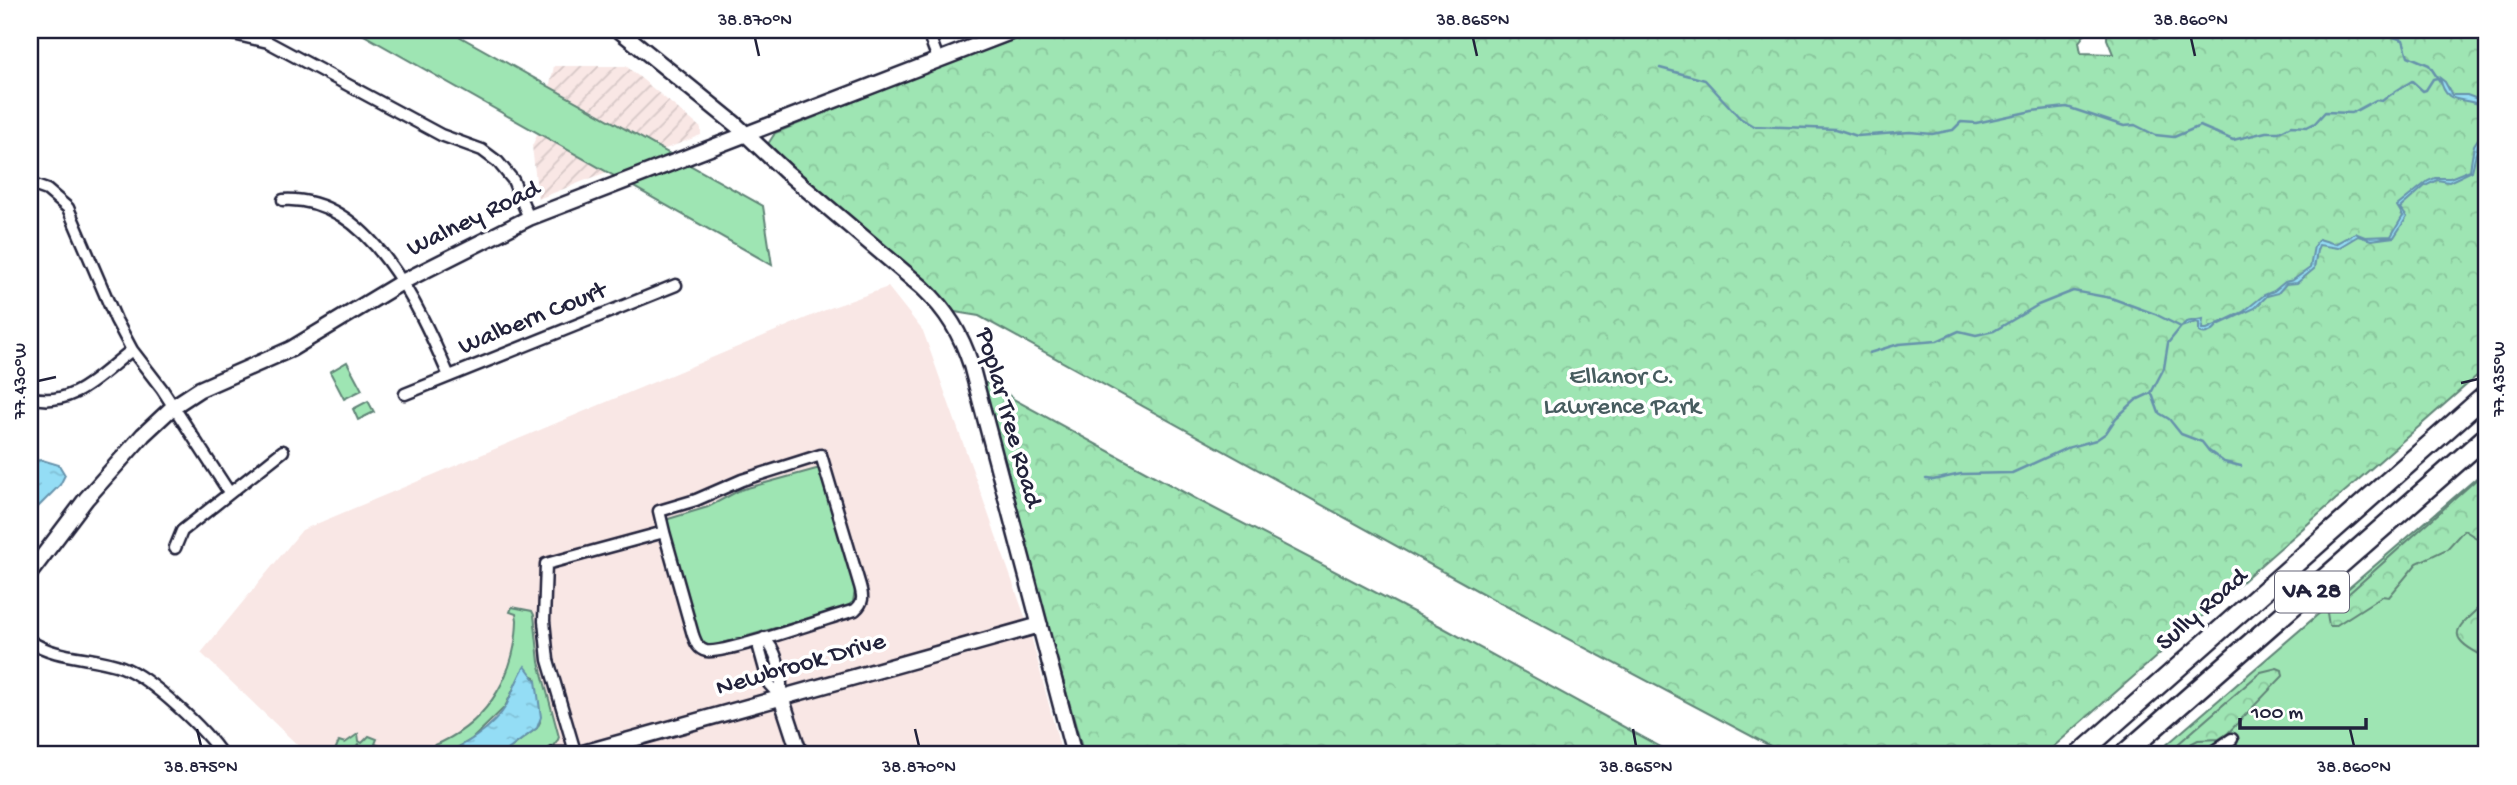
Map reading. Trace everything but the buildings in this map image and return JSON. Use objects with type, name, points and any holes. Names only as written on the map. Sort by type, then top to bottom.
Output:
[{"type":"highway","name":"Sully Road","points":[[2079,755],[2487,394]]},
{"type":"highway","name":"VA 28","points":[[2123,755],[2487,436]]},
{"type":"main road","name":"Poplar Tree Road","points":[[619,30],[746,134],[785,171],[923,288],[938,302],[955,325],[971,365],[1074,755]]},
{"type":"main road","name":"Walney Road","points":[[30,573],[86,499],[122,457],[174,407],[211,383],[300,344],[402,282],[529,218],[1016,30]]},
{"type":"main road","name":"Newbrook Drive","points":[[554,755],[576,755],[1040,625]]},
{"type":"main road","points":[[781,697],[800,755]]},
{"type":"street","points":[[216,30],[268,41],[441,135],[482,150],[498,162],[513,180],[529,218]]},
{"type":"street","points":[[927,30],[938,59]]},
{"type":"street","points":[[30,184],[47,190],[68,208],[116,320],[132,350],[174,407],[229,492]]},
{"type":"street","points":[[283,200],[310,201],[351,223],[373,242],[402,282],[431,334],[449,376]]},
{"type":"street","name":"Walbern Court","points":[[405,394],[676,285]]},
{"type":"street","points":[[30,397],[58,400],[76,394],[132,350]]},
{"type":"street","points":[[175,548],[181,531],[283,451]]},
{"type":"street","points":[[821,455],[863,597],[861,605],[855,610],[764,638],[713,652],[704,651],[698,646],[664,532],[659,511],[696,500],[742,480],[821,455]]},
{"type":"street","points":[[576,755],[548,660],[544,621],[546,564],[664,532]]},
{"type":"street","points":[[764,638],[759,648],[769,684],[781,697]]},
{"type":"street","points":[[30,641],[69,656],[124,668],[156,688],[214,743],[222,755]]},
{"type":"street","points":[[2208,755],[2232,739]]},
{"type":"shaded area","points":[[554,66],[626,66],[701,128],[701,135],[538,199],[532,146],[541,127]]},
{"type":"shaded area","points":[[888,287],[923,331],[1029,628],[1062,755],[308,755],[201,653],[302,530],[830,308]]},
{"type":"green space","points":[[355,30],[448,30],[763,206],[772,265]]},
{"type":"green space","name":"Ellanor C. Lawrence Park","points":[[1040,30],[2088,30],[2079,42],[2081,53],[2113,54],[2107,39],[2107,30],[2147,30],[2154,39],[2171,35],[2171,30],[2487,30],[2487,367],[2044,755],[1787,755],[1489,597],[979,316],[949,311],[772,153],[768,144],[775,133]]},
{"type":"green space","points":[[347,362],[362,390],[344,399],[330,372]]},
{"type":"green space","points":[[991,381],[1015,400],[1198,500],[1440,626],[1675,755],[1084,755],[980,385]]},
{"type":"green space","points":[[368,401],[374,412],[358,420],[353,409]]},
{"type":"green space","points":[[820,468],[855,590],[853,602],[845,608],[709,647],[704,646],[665,520],[708,507],[740,490]]},
{"type":"green space","points":[[2487,469],[2487,755],[2154,755],[2171,741]]},
{"type":"green space","points":[[2487,470],[2487,532],[2485,530],[2478,539],[2464,530],[2447,549],[2417,563],[2389,597],[2382,596],[2335,626],[2329,626],[2327,613]]},
{"type":"green space","points":[[2487,600],[2487,658],[2463,643],[2458,637],[2458,631]]},
{"type":"green space","points":[[512,607],[532,611],[534,615],[539,662],[559,737],[550,750],[534,755],[501,755],[537,728],[540,722],[535,677],[522,671],[505,707],[472,739],[450,752],[440,755],[383,755],[365,750],[358,744],[350,755],[333,755],[339,741],[345,743],[358,734],[362,743],[369,736],[377,739],[375,744],[393,751],[416,752],[442,742],[474,721],[497,692],[512,658],[517,620],[516,614],[510,612]]},
{"type":"green space","points":[[2277,668],[2282,670],[2283,676],[2228,733],[2219,739],[2198,740],[2181,749],[2178,744],[2261,672]]},
{"type":"water","points":[[2440,78],[2452,95],[2467,95],[2483,101],[2487,98],[2484,111],[2487,121],[2481,105],[2450,96]]},
{"type":"water","points":[[2487,125],[2487,136],[2478,146],[2472,171],[2449,182],[2437,180],[2425,186],[2400,208],[2407,217],[2394,237],[2371,240],[2358,236],[2338,248],[2319,245],[2314,269],[2297,283],[2286,284],[2278,293],[2267,296],[2255,308],[2207,333],[2199,332],[2199,323],[2196,322],[2181,327],[2186,322],[2203,319],[2202,329],[2207,329],[2243,312],[2264,295],[2310,268],[2314,246],[2319,239],[2335,244],[2355,233],[2365,237],[2391,236],[2403,216],[2397,206],[2428,181],[2450,178],[2470,170],[2474,145]]},
{"type":"water","points":[[42,460],[59,465],[65,475],[60,485],[33,512],[30,511],[30,461]]},
{"type":"water","points":[[525,666],[536,681],[541,717],[537,728],[501,755],[440,755],[467,742],[494,722],[506,706]]},
{"type":"waterway","points":[[2381,30],[2403,40],[2408,56],[2429,65],[2441,83]]},
{"type":"waterway","points":[[1660,68],[1705,80],[1740,118],[1753,126],[1836,129],[1857,136],[1910,132],[1932,134],[1953,130],[1961,122],[1976,123],[2032,111],[2067,107],[2124,126],[2135,125],[2155,135],[2174,137],[2200,126],[2233,140],[2266,132],[2279,132],[2291,126],[2307,127],[2325,112],[2352,113],[2376,100],[2382,101],[2412,81],[2423,91],[2426,90],[2433,79],[2437,78]]},
{"type":"waterway","points":[[1869,353],[1899,344],[1937,341],[1959,331],[1976,335],[1994,331],[2038,305],[2073,291],[2111,298],[2181,327],[2168,343],[2164,368],[2151,393],[2136,400],[2116,418],[2106,433],[2096,440],[2067,448],[2012,473],[1961,474],[1926,479]]},
{"type":"waterway","points":[[2152,394],[2159,413],[2169,419],[2181,434],[2202,442],[2224,462],[2241,466]]}]
